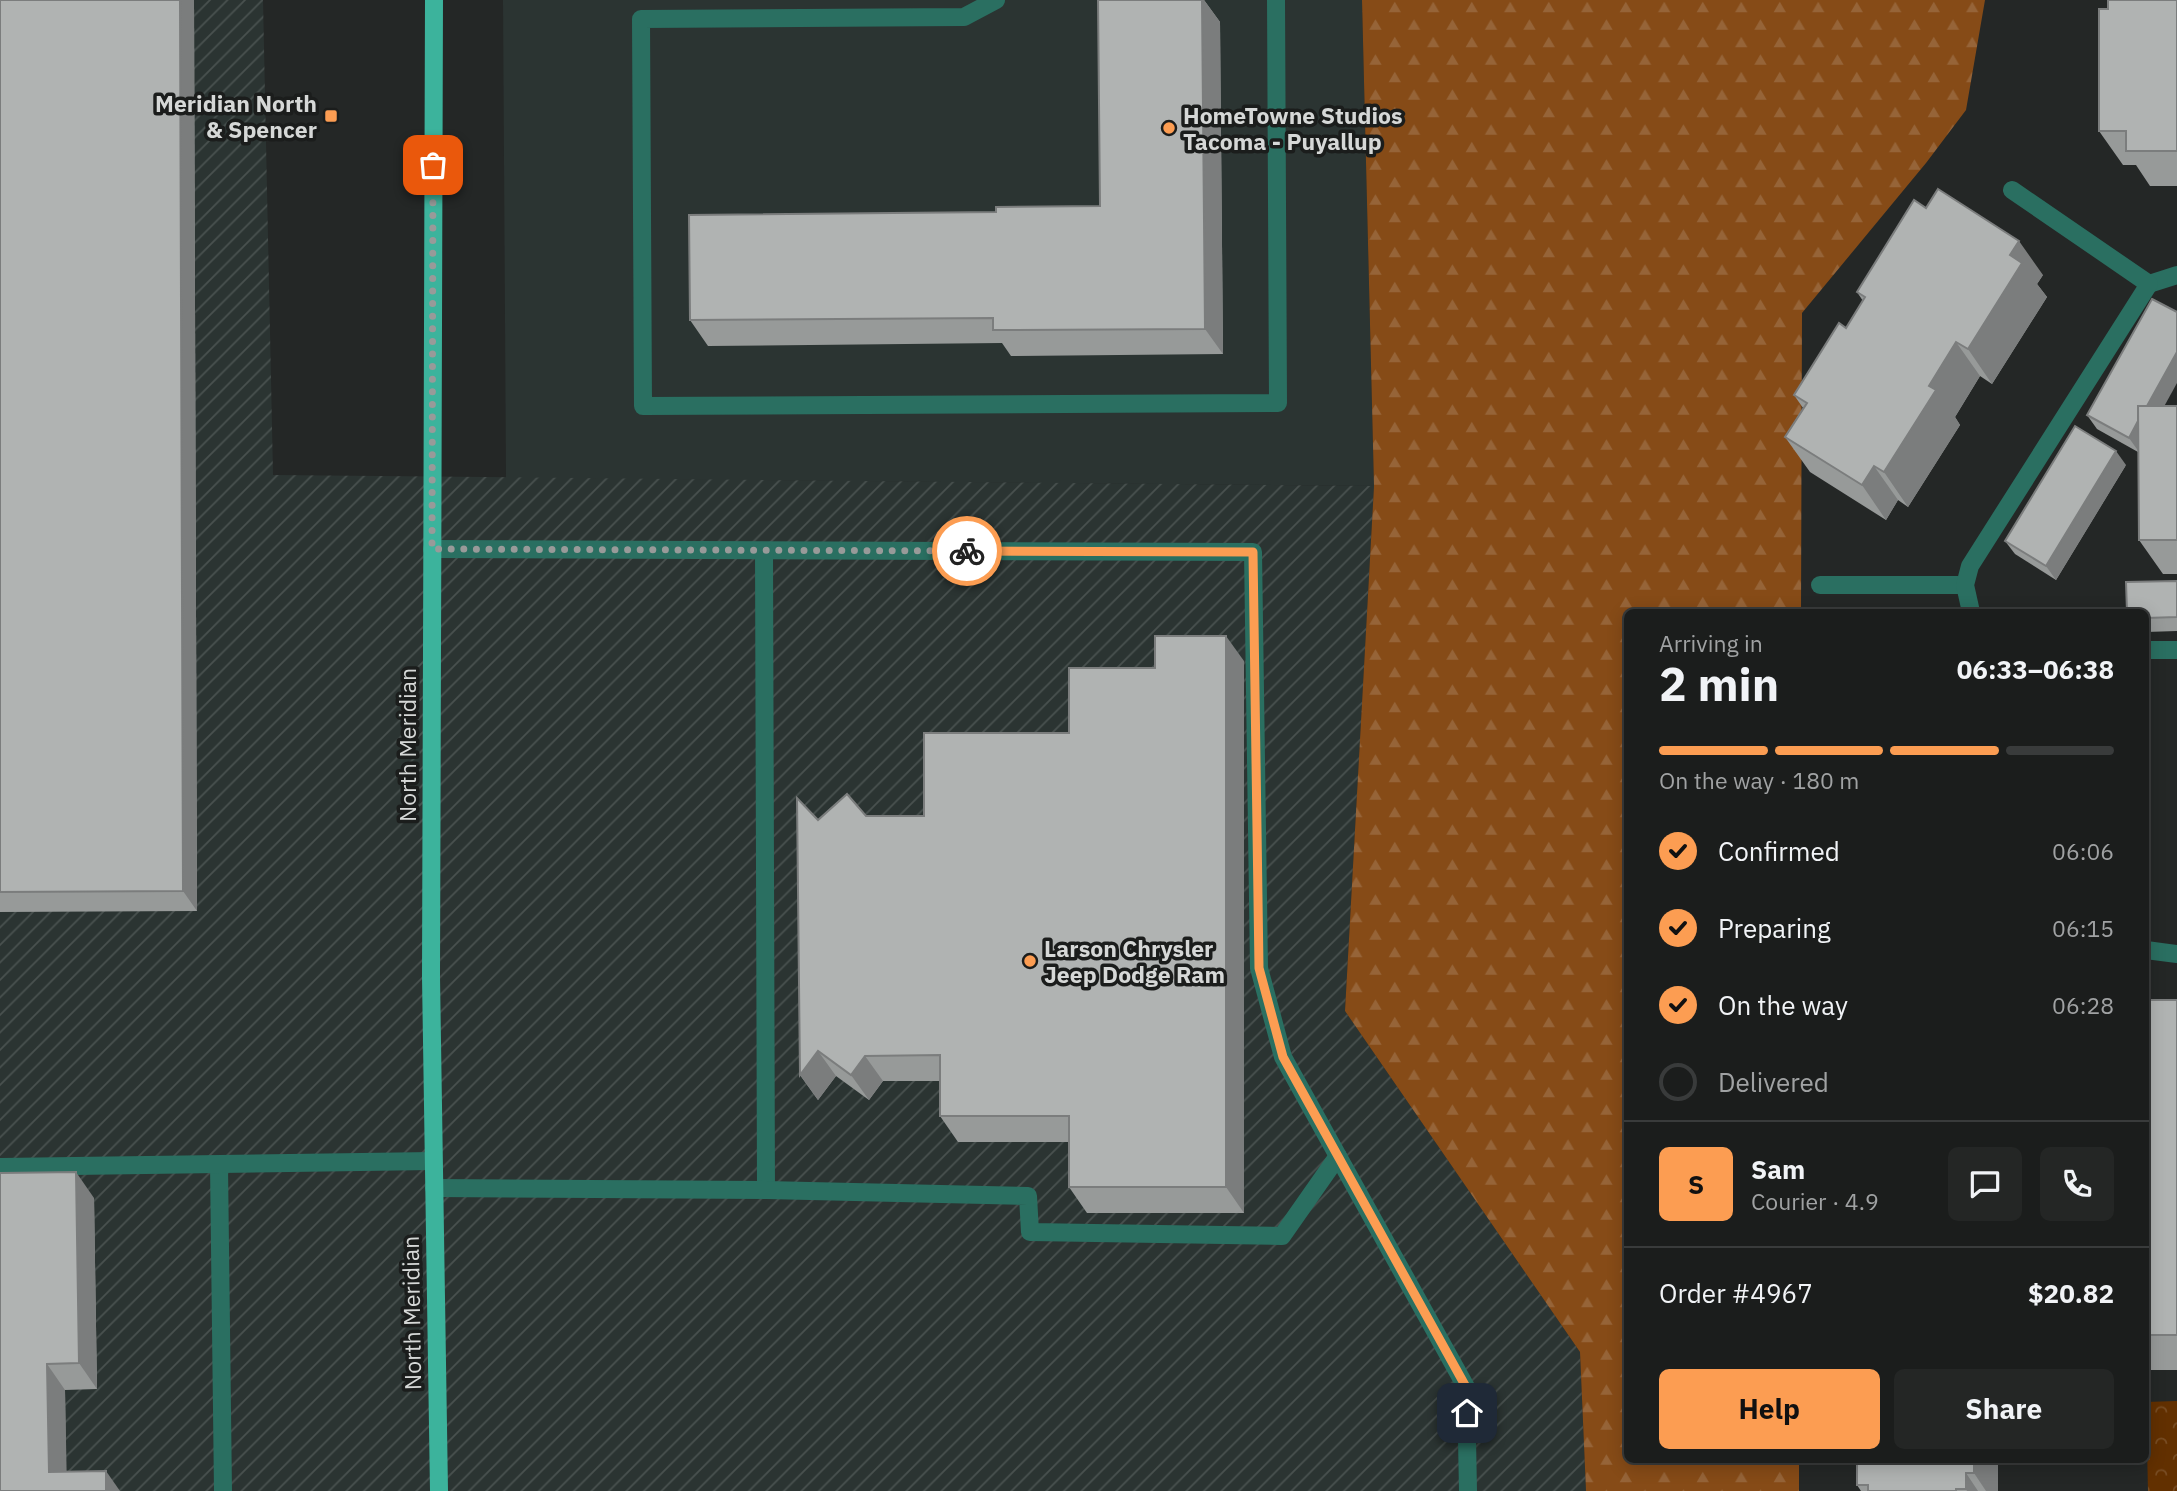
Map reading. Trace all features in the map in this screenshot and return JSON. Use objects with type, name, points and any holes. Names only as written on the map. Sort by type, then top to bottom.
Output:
[{"type":"main road","name":"North Meridian","points":[[433,0],[431,977],[439,1491]]},
{"type":"lane","points":[[996,0],[964,17],[808,9],[641,19],[643,406],[1278,403],[1276,0]]},
{"type":"lane","points":[[2012,190],[2149,284]]},
{"type":"lane","points":[[1970,609],[1965,584],[1970,566],[2149,284],[2177,275]]},
{"type":"lane","points":[[432,549],[1253,552],[1259,968],[1283,1057],[1466,1387],[1468,1491]]},
{"type":"lane","points":[[764,551],[766,1190]]},
{"type":"lane","points":[[1821,584],[1965,584]]},
{"type":"lane","points":[[2149,650],[2177,650]]},
{"type":"lane","points":[[2149,950],[2177,954]]},
{"type":"lane","points":[[434,1188],[766,1190],[1028,1196],[1030,1232],[1282,1236],[1338,1156]]},
{"type":"lane","points":[[0,1167],[433,1161]]},
{"type":"lane","points":[[219,1165],[223,1491]]},
{"type":"shaded area","points":[[0,0],[263,0],[273,475],[1374,486],[1345,1011],[1580,1352],[1586,1491],[0,1491]]},
{"type":"shaded area","points":[[503,0],[1362,0],[1374,486],[506,478]]},
{"type":"green space","points":[[1362,0],[1985,0],[1966,110],[1926,163],[1802,313],[1801,609],[1624,609],[1624,1463],[1799,1463],[1799,1491],[1586,1491],[1580,1352],[1345,1011],[1374,486]]},
{"type":"green space","points":[[2177,1401],[2177,1491],[2148,1491],[2149,1402]]},
{"type":"building","points":[[0,0],[180,0],[183,891],[0,892]]},
{"type":"building","name":"HomeTowne Studios Tacoma - Puyallup","points":[[1098,0],[1202,0],[1205,329],[993,330],[993,318],[690,320],[689,215],[996,212],[996,207],[1100,206]]},
{"type":"building","points":[[2108,0],[2177,0],[2177,151],[2126,151],[2126,131],[2099,131],[2099,9],[2108,9]]},
{"type":"building","points":[[1938,189],[2019,241],[2010,255],[2022,263],[1968,349],[1956,342],[1929,386],[1936,390],[1884,472],[1874,466],[1862,485],[1785,437],[1807,403],[1794,395],[1839,323],[1846,328],[1865,297],[1857,292],[1914,200],[1926,208]]},
{"type":"building","points":[[2152,299],[2177,312],[2177,352],[2147,406],[2138,406],[2138,421],[2129,438],[2087,415]]},
{"type":"building","points":[[2138,406],[2177,406],[2177,540],[2139,540]]},
{"type":"building","points":[[2075,426],[2116,451],[2046,566],[2005,541]]},
{"type":"building","points":[[2177,581],[2177,617],[2149,618],[2149,609],[2127,609],[2126,582]]},
{"type":"building","name":"Larson Chrysler Jeep Dodge Ram","points":[[1155,636],[1226,636],[1226,1187],[1069,1187],[1069,1116],[940,1116],[940,1055],[865,1056],[851,1075],[818,1051],[800,1075],[797,798],[818,820],[847,794],[866,816],[924,816],[924,733],[1069,733],[1069,668],[1155,668]]},
{"type":"building","points":[[2149,1000],[2177,1000],[2177,1335],[2149,1335]]},
{"type":"building","points":[[76,1172],[79,1363],[47,1364],[49,1472],[106,1471],[106,1491],[0,1491],[0,1173]]},
{"type":"building","points":[[1857,1463],[1974,1463],[1974,1473],[1966,1473],[1966,1489],[1956,1491],[1868,1491],[1868,1485],[1857,1485]]},
{"type":"way so far","points":[[433,165],[432,549],[967,551]]},
{"type":"place","name":"Meridian North & Spencer","points":[[331,116]]},
{"type":"place","name":"HomeTowne Studios Tacoma - Puyallup","points":[[1169,128]]},
{"type":"place","name":"Larson Chrysler Jeep Dodge Ram","points":[[1030,961]]},
{"type":"route","points":[[967,551],[1253,552],[1259,968],[1283,1057],[1466,1387],[1467,1413]]}]
